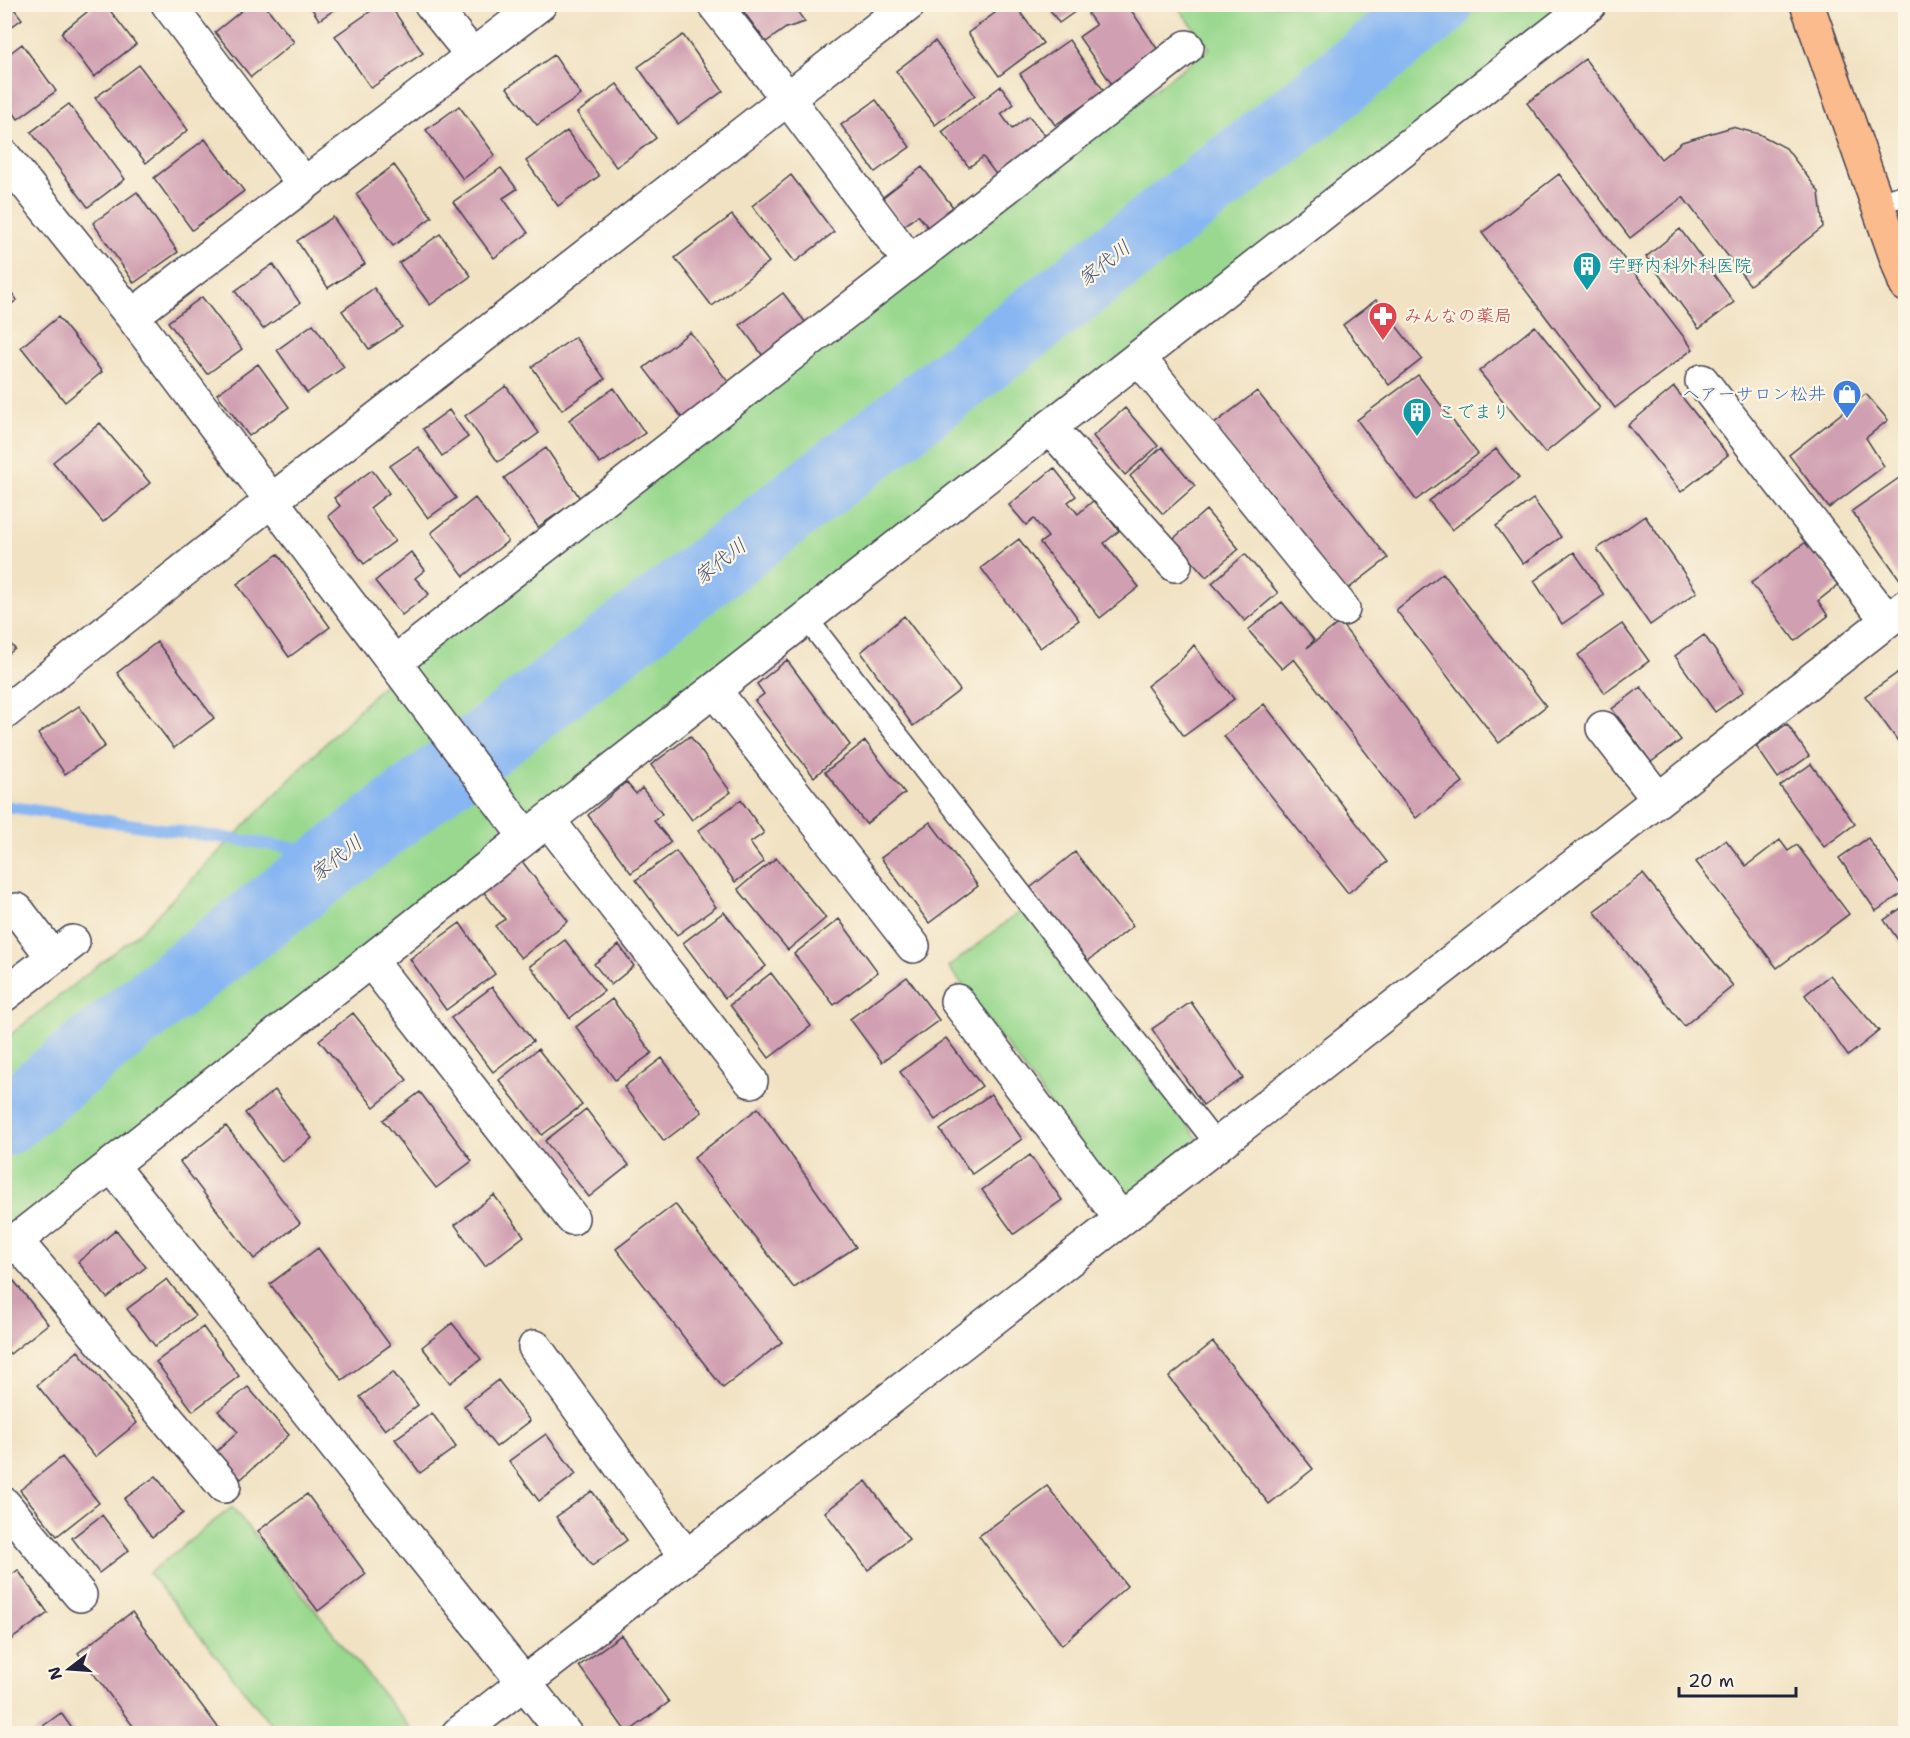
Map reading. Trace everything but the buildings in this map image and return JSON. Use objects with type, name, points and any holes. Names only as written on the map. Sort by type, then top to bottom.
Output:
[{"type":"main road","points":[[1807,4],[1891,199],[1905,285]]},
{"type":"street","points":[[168,4],[304,184]]},
{"type":"street","points":[[432,4],[473,56]]},
{"type":"street","points":[[132,316],[540,4]]},
{"type":"street","points":[[714,4],[910,262]]},
{"type":"street","points":[[4,714],[271,501],[909,4]]},
{"type":"street","points":[[224,1486],[10,1245],[370,960],[527,824],[714,690],[1590,4]]},
{"type":"street","points":[[394,663],[1186,48]]},
{"type":"street","points":[[11,176],[132,316],[428,708],[751,1081]]},
{"type":"street","points":[[1139,358],[1343,609]]},
{"type":"street","points":[[458,1734],[1217,1145],[1896,613],[1702,381]]},
{"type":"street","points":[[1050,428],[1175,565]]},
{"type":"street","points":[[714,690],[913,946]]},
{"type":"street","points":[[1603,728],[1658,799]]},
{"type":"street","points":[[4,995],[63,950],[17,910]]},
{"type":"street","points":[[370,960],[572,1218]]},
{"type":"street","points":[[957,1001],[1121,1219]]},
{"type":"street","points":[[111,1165],[566,1734]]},
{"type":"street","points":[[535,1347],[686,1557]]},
{"type":"street","points":[[4,1504],[80,1595]]},
{"type":"lane","points":[[806,618],[1217,1145]]},
{"type":"green space","points":[[1176,5],[1590,5],[5,1246],[5,1039],[140,932],[441,626],[1210,48]]},
{"type":"green space","points":[[1024,908],[1200,1142],[1123,1203],[949,967]]},
{"type":"green space","points":[[232,1507],[414,1733],[278,1733],[149,1573]]},
{"type":"waterway","name":"家代川","points":[[4,1121],[178,981],[1292,121],[1438,4]]},
{"type":"waterway","points":[[4,806],[342,855]]},
{"type":"place","name":"宇野内科外科医院","points":[[1587,292]]},
{"type":"place","name":"みんなの薬局","points":[[1383,342]]},
{"type":"place","name":"ヘアーサロン松井","points":[[1847,420]]},
{"type":"place","name":"こでまり","points":[[1417,438]]}]
